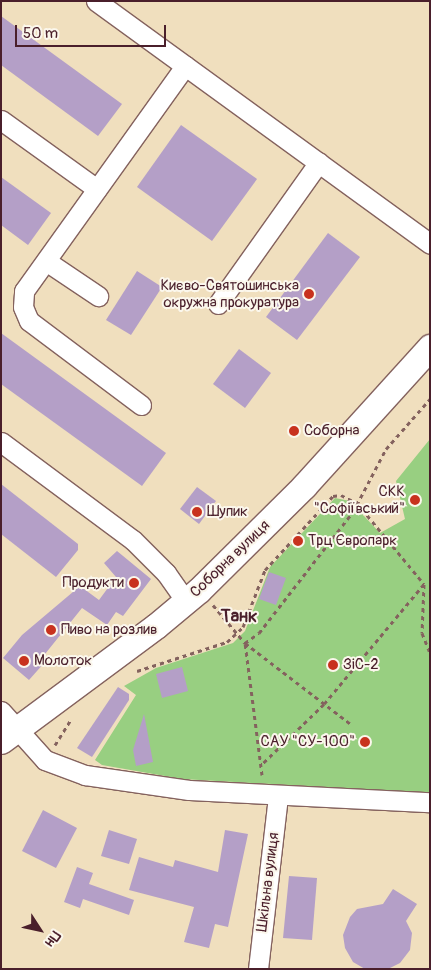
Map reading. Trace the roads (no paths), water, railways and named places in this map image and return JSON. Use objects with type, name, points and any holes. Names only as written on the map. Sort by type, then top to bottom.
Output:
[{"type":"main road","name":"Соборна вулиця","points":[[6,727],[192,596],[304,486],[430,347]]},
{"type":"street","points":[[96,1],[430,244]]},
{"type":"street","points":[[141,405],[28,321],[23,307],[24,291],[185,66]]},
{"type":"street","points":[[1,120],[97,189]]},
{"type":"street","points":[[218,304],[319,162]]},
{"type":"street","points":[[46,260],[98,296]]},
{"type":"street","points":[[1,442],[133,540],[192,596]]},
{"type":"street","points":[[6,727],[45,760],[77,773],[113,781],[271,795],[430,802]]},
{"type":"street","name":"Шкільна вулиця","points":[[258,969],[271,795]]},
{"type":"place","name":"Києво-Святошинська окружна прокуратура","points":[[309,294]]},
{"type":"place","name":"Соборна","points":[[294,431]]},
{"type":"place","name":"СКК \"Софіївський\"","points":[[415,500]]},
{"type":"place","name":"Шупик","points":[[197,512]]},
{"type":"place","name":"Трц Європарк","points":[[298,541]]},
{"type":"place","name":"Продукти","points":[[134,583]]},
{"type":"place","name":"Пиво на розлив","points":[[51,630]]},
{"type":"place","name":"Молоток","points":[[24,661]]},
{"type":"place","name":"ЗіС-2","points":[[333,665]]},
{"type":"place","name":"САУ \"СУ-100\"","points":[[365,742]]},
{"type":"district","name":"Танк","points":[[239,617]]}]
